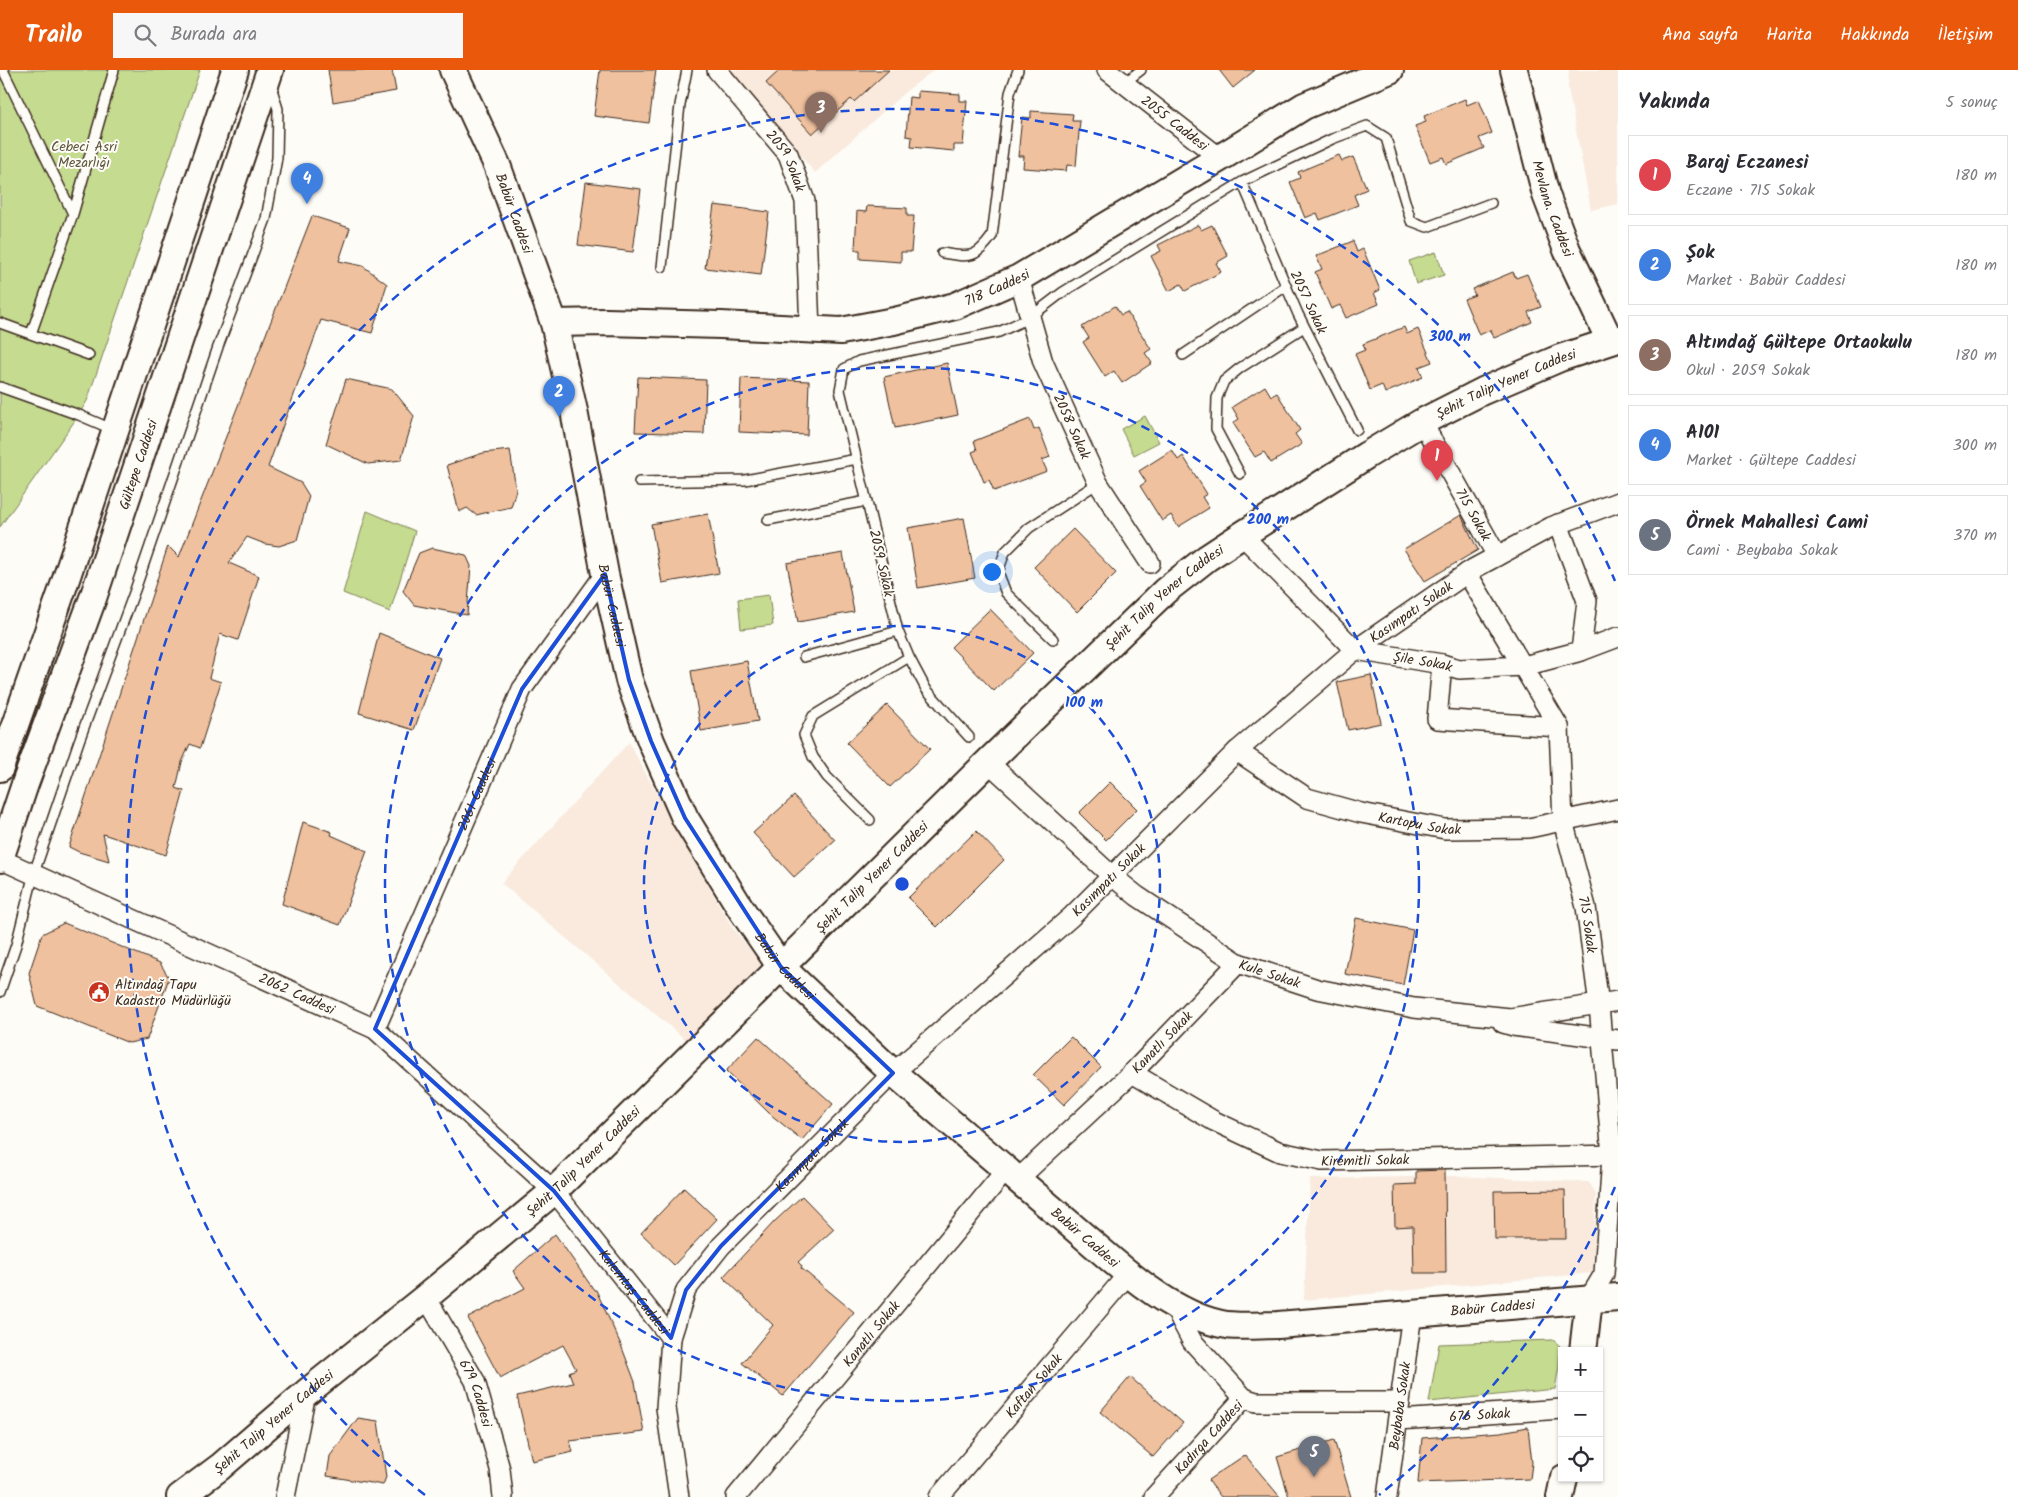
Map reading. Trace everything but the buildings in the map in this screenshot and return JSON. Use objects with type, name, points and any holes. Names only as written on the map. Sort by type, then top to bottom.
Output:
[{"type":"main road","points":[[0,768],[63,588],[235,70]]},
{"type":"main road","name":"Babür Caddesi","points":[[453,70],[497,165],[554,323],[574,411],[605,574],[629,680],[651,741],[685,818],[741,909],[781,968],[892,1073],[1145,1288],[1211,1322],[1244,1326],[1618,1297]]},
{"type":"main road","name":"718 Caddesi","points":[[554,323],[721,324],[810,331],[841,331],[894,322],[955,306],[1018,278],[1304,106],[1390,70]]},
{"type":"main road","name":"Mevlana. Caddesi","points":[[1514,70],[1546,195],[1567,250],[1614,340]]},
{"type":"main road","name":"Gültepe Caddesi","points":[[0,859],[24,784],[93,598],[269,73]]},
{"type":"main road","name":"Şehit Talip Yener Caddesi","points":[[180,1497],[220,1467],[306,1393],[554,1191],[988,762],[1165,591],[1207,558],[1367,454],[1422,422],[1483,391],[1560,358],[1614,340]]},
{"type":"main road","points":[[1583,1347],[1589,1299]]},
{"type":"main road","points":[[1560,1497],[1563,1482]]},
{"type":"street","name":"2059 Sokak","points":[[717,70],[788,154],[805,201],[810,331]]},
{"type":"street","name":"2055 Caddesi","points":[[1107,70],[1220,158]]},
{"type":"street","name":"2058 Sokak","points":[[1018,278],[1043,362],[1098,483],[1150,563]]},
{"type":"street","name":"715 Sokak","points":[[1422,422],[1497,556]]},
{"type":"street","name":"Kasımpatı Sokak","points":[[671,1338],[686,1290],[721,1246],[892,1073],[1071,917],[1237,751],[1354,650],[1467,574],[1558,524],[1618,502]]},
{"type":"street","points":[[1558,524],[1587,601],[1581,651]]},
{"type":"street","points":[[1242,535],[1354,650]]},
{"type":"street","name":"2061 Caddesi","points":[[375,1029],[522,689],[605,574]]},
{"type":"street","name":"715 Sokak","points":[[1467,574],[1559,727],[1564,821],[1586,907],[1598,1004],[1609,1039],[1615,1155],[1604,1274],[1589,1299]]},
{"type":"street","name":"Şile Sokak","points":[[1354,650],[1442,664],[1459,669],[1524,666],[1581,651],[1618,637]]},
{"type":"street","points":[[1442,664],[1436,718],[1559,727]]},
{"type":"street","name":"Kartopu Sokak","points":[[1237,751],[1307,798],[1361,813],[1446,829],[1529,828],[1618,809]]},
{"type":"street","name":"Kule Sokak","points":[[988,762],[1112,876],[1137,896],[1238,963],[1317,989],[1414,1008],[1510,1018],[1618,1002]]},
{"type":"street","name":"2062 Caddesi","points":[[0,859],[375,1029],[554,1191]]},
{"type":"street","name":"Kanatlı Sokak","points":[[736,1497],[1011,1175],[1132,1073],[1238,963]]},
{"type":"street","points":[[1472,1014],[1513,1026],[1609,1039]]},
{"type":"street","name":"Kiremitli Sokak","points":[[1132,1073],[1214,1121],[1280,1152],[1322,1160],[1615,1155]]},
{"type":"street","name":"Kalemtaş Caddesi","points":[[554,1191],[671,1338],[666,1408],[679,1497]]},
{"type":"street","name":"Kaftan Sokak","points":[[939,1497],[1128,1274]]},
{"type":"street","name":"679 Caddesi","points":[[426,1297],[475,1381],[500,1469],[503,1497]]},
{"type":"street","name":"Kadırga Caddesi","points":[[1154,1497],[1244,1398],[1192,1340],[1172,1303]]},
{"type":"street","name":"Beybaba Sokak","points":[[1387,1497],[1412,1314]]},
{"type":"street","points":[[285,1497],[306,1393]]},
{"type":"street","name":"676 Sokak","points":[[1244,1398],[1256,1402],[1399,1411],[1558,1409]]},
{"type":"lane","points":[[3,70],[73,214]]},
{"type":"lane","points":[[31,334],[73,214],[114,70]]},
{"type":"lane","points":[[662,267],[680,106],[687,70]]},
{"type":"lane","points":[[942,254],[966,257],[982,250],[992,236],[1010,93],[1018,70]]},
{"type":"lane","points":[[1124,83],[1141,70]]},
{"type":"lane","points":[[0,992],[16,945],[34,873],[79,741],[135,590],[218,347],[266,219],[276,158],[278,109],[269,73]]},
{"type":"lane","points":[[1029,318],[1064,292],[1242,182],[1332,139],[1367,126],[1386,138],[1411,221],[1427,227],[1491,203]]},
{"type":"lane","name":"2057 Sokak","points":[[1242,182],[1304,327],[1357,430]]},
{"type":"lane","points":[[1184,355],[1286,286]]},
{"type":"lane","name":"2059 Sokak","points":[[969,737],[926,688],[909,657],[898,631],[840,390],[844,369],[859,361],[999,332],[1029,318]]},
{"type":"lane","points":[[0,323],[89,355]]},
{"type":"lane","points":[[1240,474],[1216,429],[1217,398],[1224,381],[1240,368],[1304,327]]},
{"type":"lane","points":[[0,387],[116,430]]},
{"type":"lane","points":[[639,482],[744,480],[858,459]]},
{"type":"lane","points":[[1053,639],[1006,593],[998,572],[1005,552],[1028,528],[1098,483]]},
{"type":"lane","points":[[768,520],[867,500]]},
{"type":"lane","points":[[804,657],[898,631]]},
{"type":"lane","points":[[870,820],[827,777],[813,757],[804,736],[813,716],[909,657]]},
{"type":"highlighted area","points":[[605,574],[629,680],[651,741],[685,818],[781,967],[893,1073],[721,1246],[686,1290],[671,1338],[554,1191],[375,1029],[522,689]]},
{"type":"shaded area","points":[[730,70],[934,70],[905,92],[815,173]]},
{"type":"shaded area","points":[[1569,70],[1618,70],[1618,204],[1591,210],[1568,88]]},
{"type":"shaded area","points":[[629,742],[675,828],[732,927],[764,967],[697,1037],[686,1040],[501,883]]},
{"type":"shaded area","points":[[1455,1176],[1589,1182],[1596,1194],[1593,1273],[1304,1300],[1310,1179]]},
{"type":"green space","name":"Cebeci Asri Mezarlığı","points":[[0,70],[200,70],[87,401],[0,527]]},
{"type":"green space","points":[[1436,252],[1444,275],[1416,284],[1409,261]]},
{"type":"green space","points":[[1145,416],[1159,442],[1134,455],[1121,429]]},
{"type":"green space","points":[[367,511],[415,531],[390,612],[343,593]]},
{"type":"green space","points":[[769,595],[773,625],[741,629],[738,599]]},
{"type":"green space","points":[[1553,1340],[1560,1346],[1558,1347],[1558,1372],[1555,1389],[1429,1402],[1439,1344]]},
{"type":"place","name":"Altındağ Gültepe Ortaokulu","points":[[821,133]]},
{"type":"place","name":"A101","points":[[307,204]]},
{"type":"place","name":"Şok","points":[[559,417]]},
{"type":"place","name":"Baraj Eczanesi","points":[[1437,481]]},
{"type":"place","name":"Altındağ Tapu Kadastro Müdürlüğü","points":[[99,992]]},
{"type":"place","name":"Örnek Mahallesi Cami","points":[[1314,1477]]}]
